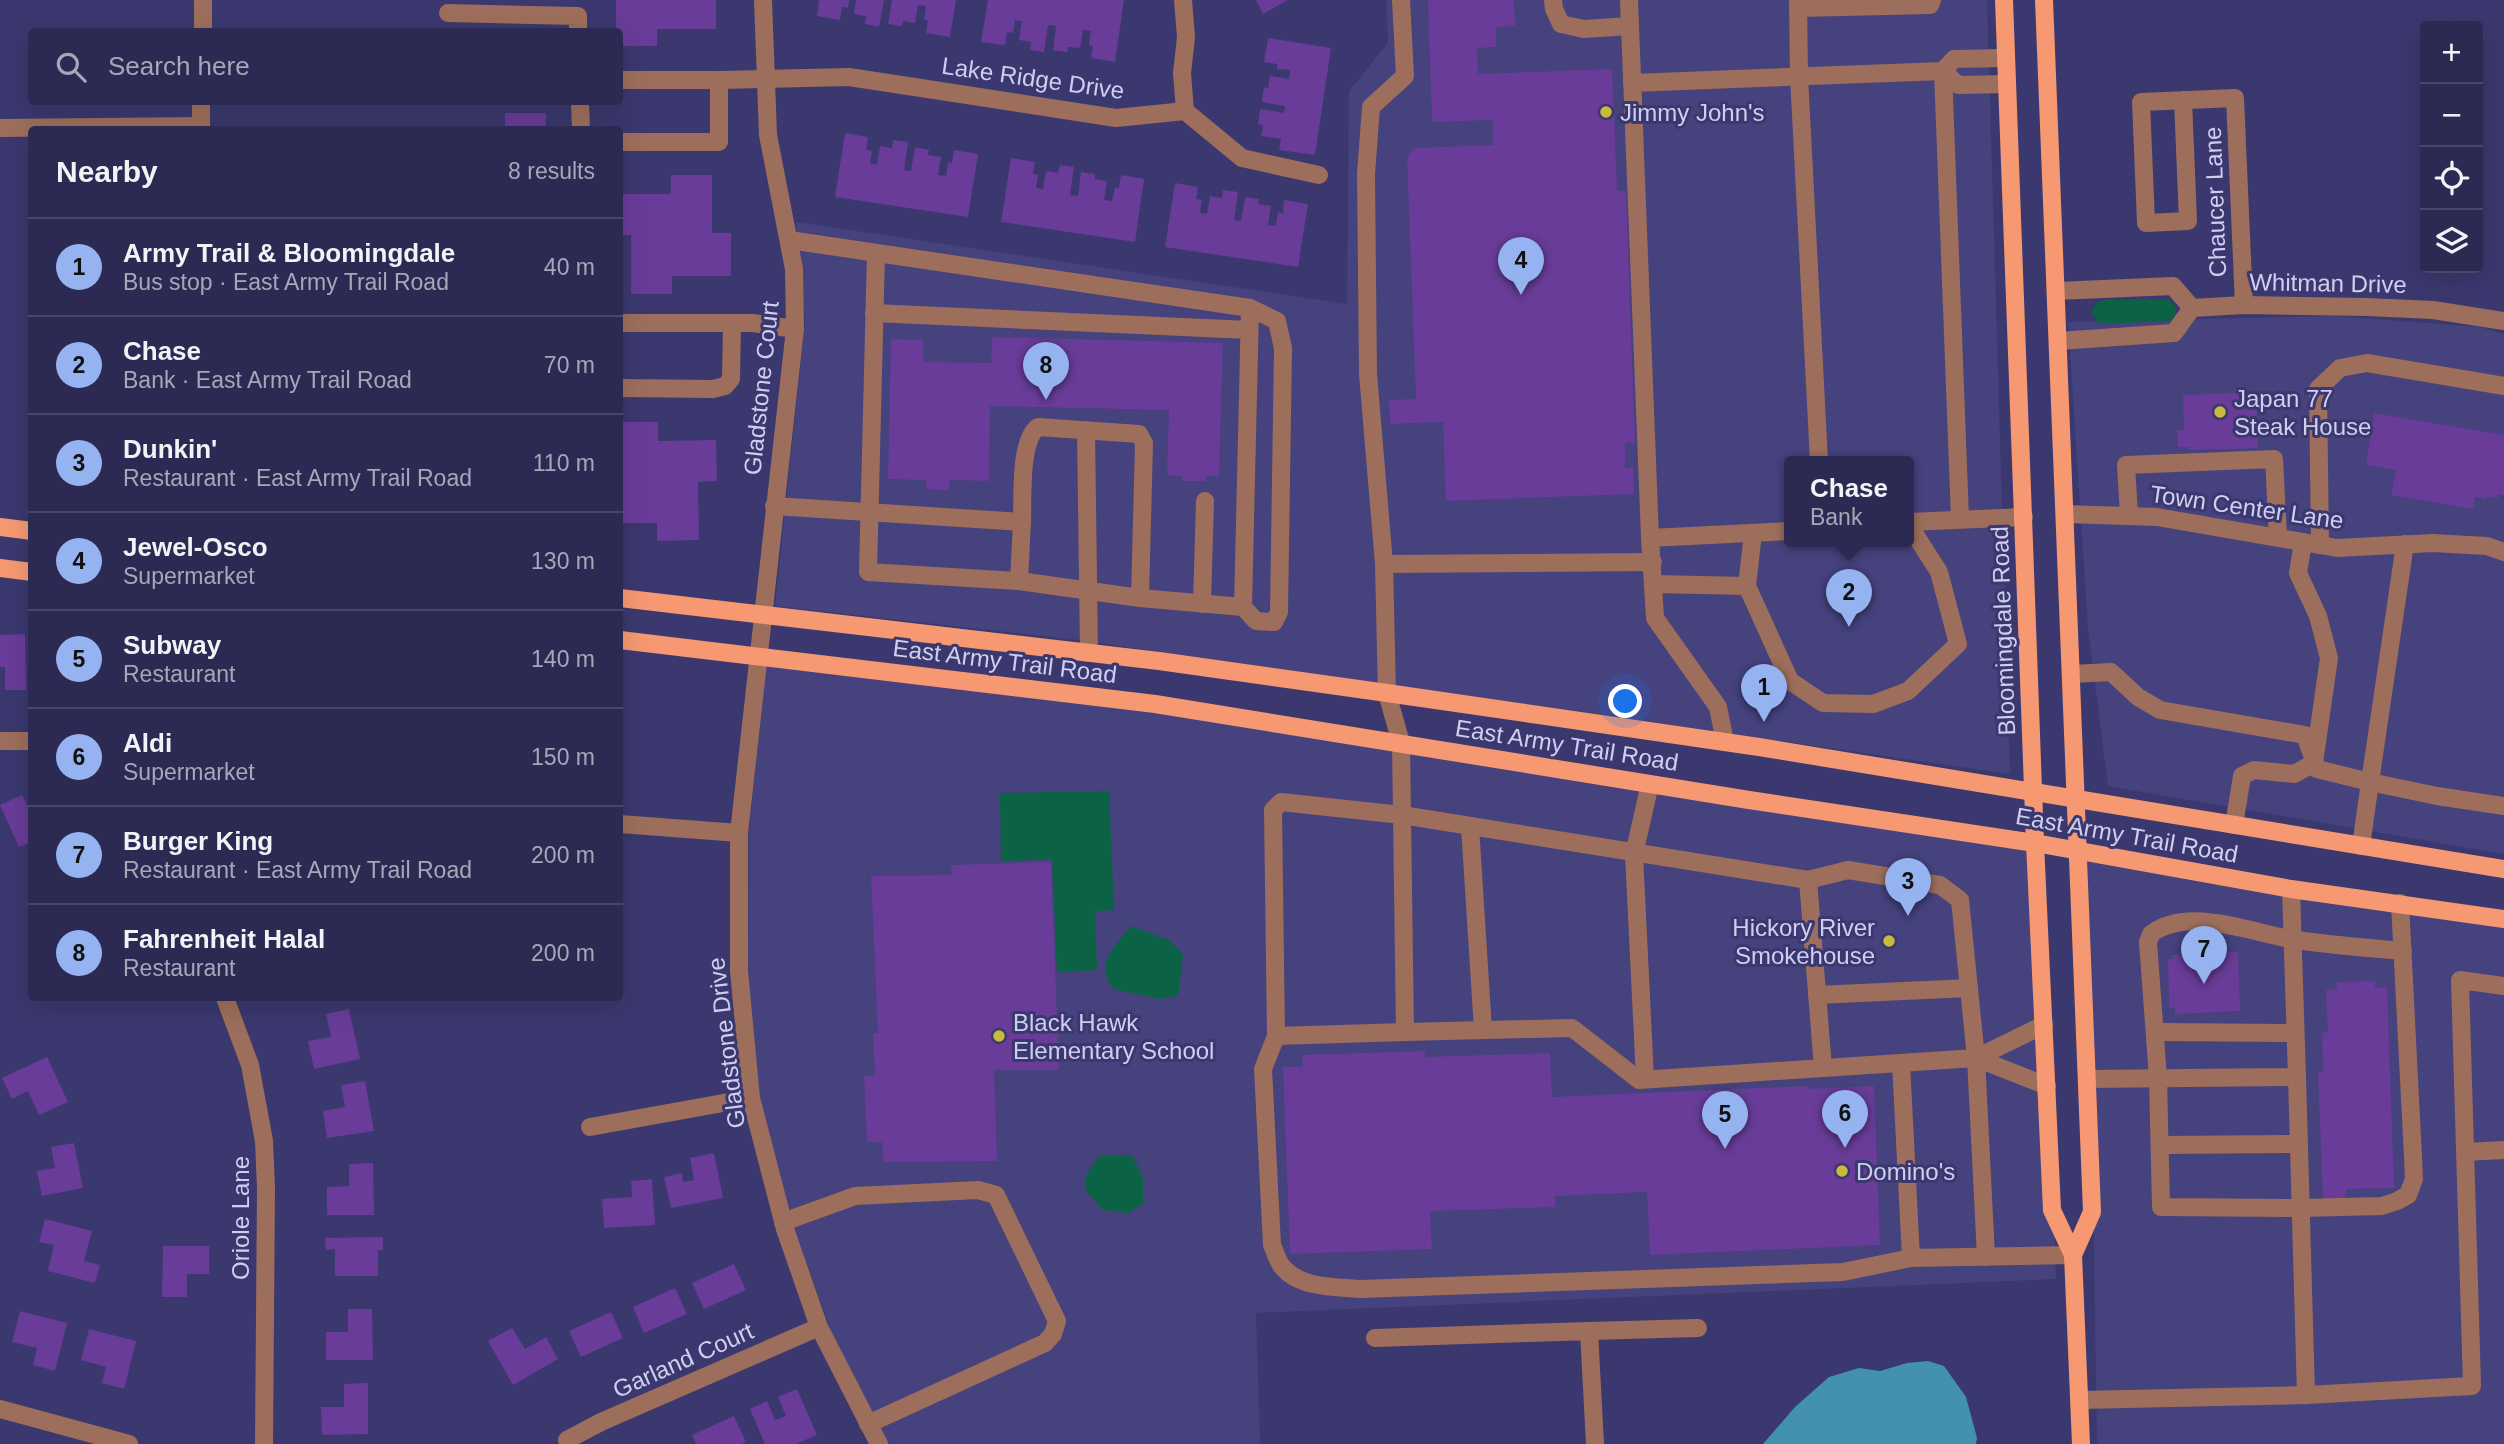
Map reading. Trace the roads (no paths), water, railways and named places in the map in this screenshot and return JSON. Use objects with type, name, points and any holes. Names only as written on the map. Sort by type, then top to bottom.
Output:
[{"type":"main road","name":"Bloomingdale Road","points":[[2004,0],[2035,842],[2052,1210],[2073,1255],[2081,1444]]},
{"type":"main road","name":"Bloomingdale Road","points":[[2044,0],[2092,1212],[2073,1255]]},
{"type":"main road","points":[[0,527],[28,530]]},
{"type":"main road","points":[[0,568],[28,572]]},
{"type":"main road","name":"East Army Trail Road","points":[[623,598],[1090,653],[1387,693],[1725,742],[2504,869]]},
{"type":"main road","name":"East Army Trail Road","points":[[623,640],[1155,704],[2035,842],[2291,889],[2504,919]]},
{"type":"street","points":[[203,0],[203,28]]},
{"type":"street","name":"Gladstone Court","points":[[758,656],[795,329],[794,269],[768,135],[763,0]]},
{"type":"street","points":[[1183,0],[1186,37],[1182,73],[1185,111],[1241,158],[1319,175]]},
{"type":"street","points":[[1401,0],[1405,76],[1371,107],[1366,174],[1368,374],[1384,564],[1387,693],[1401,743],[1405,1032]]},
{"type":"street","points":[[1553,0],[1561,24],[1584,29],[1630,26]]},
{"type":"street","points":[[1629,0],[1655,618],[1718,707],[1725,742]]},
{"type":"street","points":[[1819,456],[1799,76],[1798,4],[1930,5],[1932,0]]},
{"type":"street","points":[[448,13],[578,16],[578,28]]},
{"type":"street","points":[[1632,83],[1943,71],[1954,60],[2006,58]]},
{"type":"street","points":[[1943,71],[1958,85],[2007,84]]},
{"type":"street","points":[[1943,71],[1960,519]]},
{"type":"street","name":"Lake Ridge Drive","points":[[623,80],[849,77],[1116,118],[1185,111]]},
{"type":"street","points":[[623,142],[719,142],[719,80]]},
{"type":"street","name":"Chaucer Lane","points":[[2183,100],[2235,98],[2244,305]]},
{"type":"street","points":[[2183,100],[2188,221],[2146,223],[2141,102],[2183,100]]},
{"type":"street","points":[[201,105],[201,126]]},
{"type":"street","points":[[580,105],[581,126]]},
{"type":"street","points":[[0,128],[28,128]]},
{"type":"street","points":[[789,240],[1250,308],[1276,321],[1283,348],[1279,612],[1274,622],[1256,621],[1243,607],[1140,598],[1020,581],[868,572],[876,253]]},
{"type":"street","points":[[2056,291],[2173,286],[2192,308],[2174,333],[2058,341]]},
{"type":"street","name":"Whitman Drive","points":[[2192,308],[2244,305],[2433,310],[2504,321]]},
{"type":"street","points":[[1243,607],[1250,308]]},
{"type":"street","points":[[874,313],[1250,331]]},
{"type":"street","points":[[623,323],[753,323],[795,329]]},
{"type":"street","points":[[623,388],[713,389],[725,386],[731,379],[732,324]]},
{"type":"street","points":[[2314,763],[2329,658],[2318,616],[2298,573],[2312,543],[2318,390],[2340,368],[2367,363],[2504,386]]},
{"type":"street","points":[[1020,581],[1026,445],[1031,432],[1038,427],[1139,434],[1144,443],[1140,598]]},
{"type":"street","points":[[1086,430],[1090,653]]},
{"type":"street","points":[[2129,515],[2126,465],[2274,459],[2278,537]]},
{"type":"street","points":[[1202,604],[1205,501]]},
{"type":"street","points":[[774,506],[1022,522]]},
{"type":"street","name":"Town Center Lane","points":[[2065,514],[2157,517],[2337,548],[2433,543],[2487,546],[2504,552]]},
{"type":"street","points":[[1914,523],[2024,517]]},
{"type":"street","points":[[1650,538],[1784,531]]},
{"type":"street","points":[[1754,533],[1747,586],[1790,681],[1823,703],[1873,704],[1908,691],[1958,644],[1939,572],[1914,531]]},
{"type":"street","points":[[2361,846],[2405,544]]},
{"type":"street","points":[[1384,564],[1653,562]]},
{"type":"street","points":[[1654,584],[1747,586]]},
{"type":"street","name":"Gladstone Drive","points":[[758,656],[739,833],[739,971],[751,1098],[783,1222],[819,1327],[879,1444]]},
{"type":"street","points":[[2072,674],[2111,672],[2138,697],[2160,710],[2305,735],[2317,769],[2437,796],[2504,806]]},
{"type":"street","points":[[0,741],[28,741]]},
{"type":"street","points":[[2234,825],[2242,776],[2254,770],[2294,774],[2314,763]]},
{"type":"street","points":[[1645,1079],[1634,853],[1650,783]]},
{"type":"street","points":[[1986,1257],[1976,1058],[1961,900],[1940,885],[1848,870],[1808,880],[1402,815],[1281,802],[1273,810],[1276,1036],[1263,1069],[1272,1245],[1281,1266],[1298,1279],[1326,1287],[1360,1289],[1843,1272],[1911,1258],[1986,1257],[2073,1255]]},
{"type":"street","points":[[623,824],[739,833]]},
{"type":"street","points":[[1470,826],[1483,1030]]},
{"type":"street","points":[[1808,880],[1823,1068]]},
{"type":"street","points":[[2291,889],[2306,1395]]},
{"type":"street","points":[[2400,903],[2403,951],[2414,1168],[2414,1179],[2408,1195],[2382,1206],[2161,1207],[2156,1032],[2148,943],[2151,934],[2169,924],[2210,923],[2256,930],[2292,940],[2403,951]]},
{"type":"street","points":[[2080,1400],[2306,1395],[2472,1386],[2460,980],[2504,986]]},
{"type":"street","points":[[1817,995],[1969,988]]},
{"type":"street","name":"Oriole Lane","points":[[226,1001],[250,1065],[264,1141],[264,1444]]},
{"type":"street","points":[[1276,1036],[1572,1028],[1639,1080],[1976,1058],[2044,1025]]},
{"type":"street","points":[[2156,1032],[2295,1033]]},
{"type":"street","points":[[1976,1058],[2047,1086]]},
{"type":"street","points":[[1901,1063],[1911,1258]]},
{"type":"street","points":[[2087,1079],[2297,1077]]},
{"type":"street","points":[[590,1127],[751,1098]]},
{"type":"street","points":[[2160,1145],[2299,1144]]},
{"type":"street","points":[[2466,1152],[2504,1150]]},
{"type":"street","points":[[783,1222],[855,1196],[978,1190],[988,1192],[996,1195],[1057,1321],[1053,1334],[1045,1343],[868,1424]]},
{"type":"street","name":"Garland Court","points":[[568,1440],[601,1422],[819,1327]]},
{"type":"street","points":[[1375,1338],[1699,1328]]},
{"type":"street","points":[[1589,1331],[1595,1444]]},
{"type":"street","points":[[0,1409],[129,1444]]},
{"type":"water","points":[[1928,1361],[1944,1366],[1966,1397],[1977,1438],[1976,1444],[1763,1444],[1795,1407],[1829,1377],[1859,1368],[1880,1371],[1907,1363]]},
{"type":"place","name":"Jimmy John's","points":[[1606,112]]},
{"type":"place","name":"Jewel-Osco","points":[[1521,295]]},
{"type":"place","name":"Fahrenheit Halal","points":[[1046,400]]},
{"type":"place","name":"Japan 77 Steak House","points":[[2220,412]]},
{"type":"place","name":"Chase","points":[[1849,627]]},
{"type":"place","name":"Army Trail & Bloomingdale","points":[[1764,722]]},
{"type":"place","name":"Dunkin'","points":[[1908,916]]},
{"type":"place","name":"Hickory River Smokehouse","points":[[1889,941]]},
{"type":"place","name":"Burger King","points":[[2204,984]]},
{"type":"place","name":"Black Hawk Elementary School","points":[[999,1036]]},
{"type":"place","name":"Aldi","points":[[1845,1148]]},
{"type":"place","name":"Subway","points":[[1725,1149]]},
{"type":"place","name":"Domino's","points":[[1842,1171]]}]
